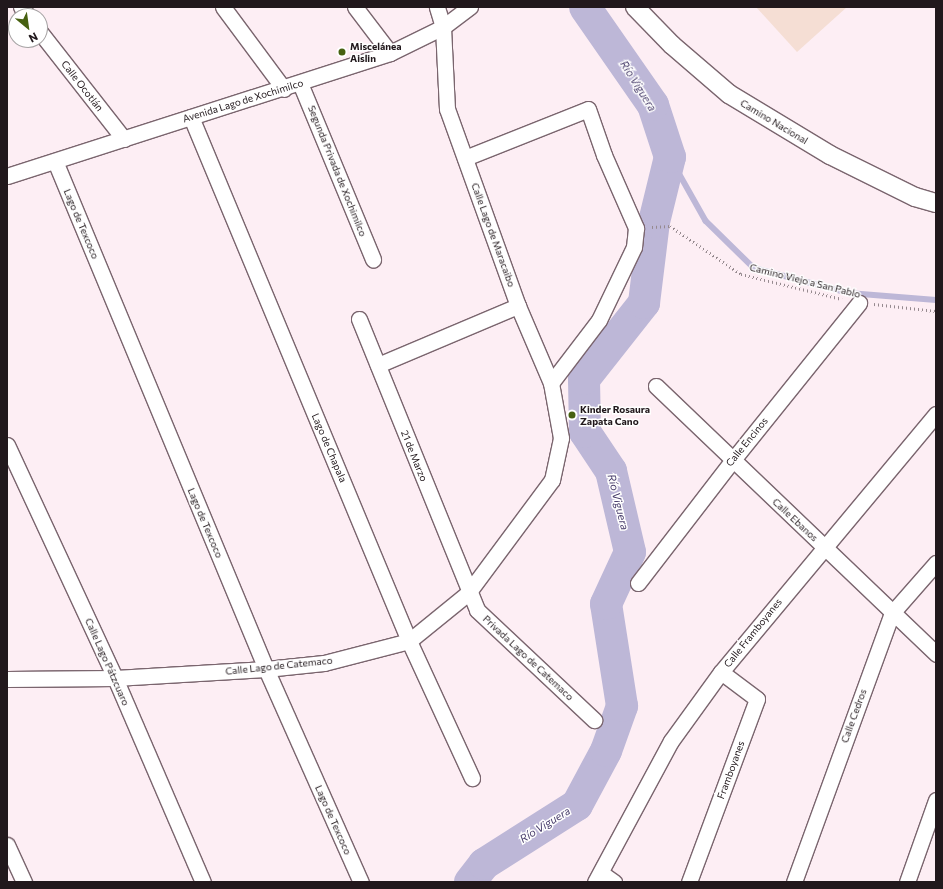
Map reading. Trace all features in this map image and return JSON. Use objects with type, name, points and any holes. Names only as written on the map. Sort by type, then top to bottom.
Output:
[{"type":"street","points":[[223,7],[284,88]]},
{"type":"street","points":[[355,7],[390,53]]},
{"type":"street","name":"Calle Lago de Maracaibo","points":[[437,7],[443,27],[447,109],[518,306],[551,383],[562,438]]},
{"type":"street","name":"Avenida Lago de Xochimilco","points":[[7,176],[390,53],[443,27],[470,7]]},
{"type":"street","name":"Camino Nacional","points":[[635,7],[672,45],[729,94],[830,155],[915,197],[936,203]]},
{"type":"street","name":"Calle Ocotlán","points":[[48,42],[124,139]]},
{"type":"street","name":"Segunda Privada de Xochimilco","points":[[300,83],[373,259]]},
{"type":"street","points":[[465,158],[588,109],[604,155],[636,228],[634,247],[599,320],[551,383]]},
{"type":"street","name":"Lago de Chapala","points":[[191,117],[410,641],[472,778]]},
{"type":"street","name":"Lago de Texcoco","points":[[55,161],[266,669],[361,882]]},
{"type":"street","name":"Calle Encinos","points":[[638,583],[732,461],[859,303]]},
{"type":"street","points":[[378,365],[518,306]]},
{"type":"street","name":"21 de Marzo","points":[[359,319],[468,593]]},
{"type":"street","name":"Calle Ebanos","points":[[656,386],[732,461],[936,654]]},
{"type":"street","name":"Calle Framboyanes","points":[[598,877],[671,741],[721,672],[823,546],[936,414]]},
{"type":"street","name":"Calle Lago de Catemaco","points":[[7,678],[115,678],[266,669],[324,663],[410,641],[468,593],[552,480],[562,438]]},
{"type":"street","name":"Calle Lago Pátzcuaro","points":[[7,445],[115,678],[203,882]]},
{"type":"street","name":"Calle Cedros","points":[[794,882],[892,613],[936,563]]},
{"type":"street","name":"Privada Lago de Catemaco","points":[[468,593],[477,610],[594,720]]},
{"type":"street","name":"Framboyanes","points":[[689,882],[757,699],[721,672]]},
{"type":"street","points":[[907,882],[936,800]]},
{"type":"street","points":[[7,845],[24,882]]},
{"type":"street","points":[[598,877],[614,882]]},
{"type":"path","name":"Camino Viejo a San Pablo","points":[[636,228],[670,226],[741,274],[859,303],[936,311]]},
{"type":"shaded area","points":[[756,7],[847,7],[797,52]]},
{"type":"waterway","name":"Río Viguera","points":[[470,882],[484,864],[577,805],[606,751],[622,706],[606,604],[630,552],[611,471],[585,432],[584,379],[644,303],[654,222],[670,157],[653,105],[585,7]]},
{"type":"waterway","points":[[670,157],[706,221],[754,268],[849,293],[936,300]]},
{"type":"place","name":"Miscelánea Aislin","points":[[342,52]]},
{"type":"place","name":"Kinder Rosaura Zapata Cano","points":[[572,415]]}]
